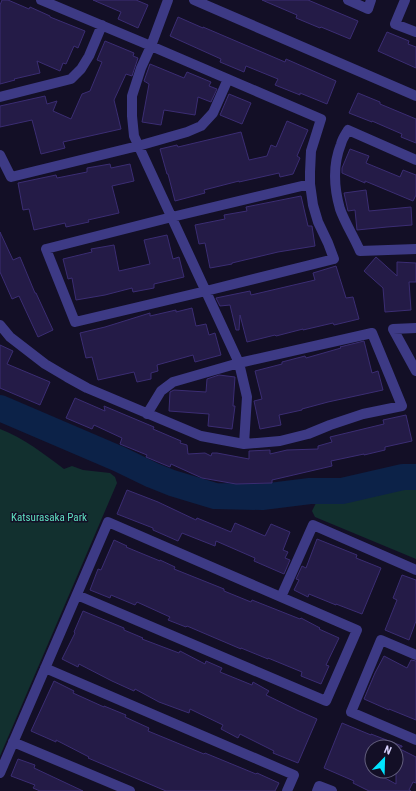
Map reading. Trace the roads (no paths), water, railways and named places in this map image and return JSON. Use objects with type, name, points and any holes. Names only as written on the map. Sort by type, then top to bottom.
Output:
[{"type":"street","points":[[41,0],[321,119],[311,150],[310,184],[313,205],[318,222],[334,259],[206,292],[75,322],[46,249],[310,184]]},
{"type":"street","points":[[168,0],[141,68],[132,96],[134,136],[239,363],[247,397],[244,444]]},
{"type":"street","points":[[194,0],[416,96]]},
{"type":"street","points":[[348,0],[368,9],[372,0]]},
{"type":"street","points":[[405,0],[395,24],[416,32]]},
{"type":"street","points":[[0,97],[71,79],[81,69],[89,56],[102,25]]},
{"type":"street","points":[[0,155],[11,177],[138,146],[187,132],[201,126],[213,113],[228,79]]},
{"type":"street","points":[[416,160],[348,130],[341,143],[338,154],[335,167],[335,179],[340,209],[360,251],[416,249]]},
{"type":"street","points":[[0,325],[10,337],[66,378],[147,414],[201,436],[244,444],[280,441],[308,434],[363,414],[402,406],[372,332],[239,363],[173,382],[160,391],[147,414]]},
{"type":"street","points":[[416,328],[393,329],[416,371]]},
{"type":"street","points":[[0,773],[108,522],[357,630],[326,701],[77,595]]},
{"type":"street","points":[[280,597],[313,525],[416,570]]},
{"type":"street","points":[[416,655],[381,640],[351,712],[416,740]]},
{"type":"street","points":[[45,668],[294,775],[287,791]]},
{"type":"street","points":[[13,742],[130,791]]},
{"type":"street","points":[[317,791],[319,786],[332,791]]},
{"type":"waterway","points":[[0,408],[119,459],[152,475],[172,483],[215,496],[262,497],[310,491],[342,491],[403,477],[416,477]]},
{"type":"park label","name":"Katsurasaka Park","points":[[49,517]]}]
